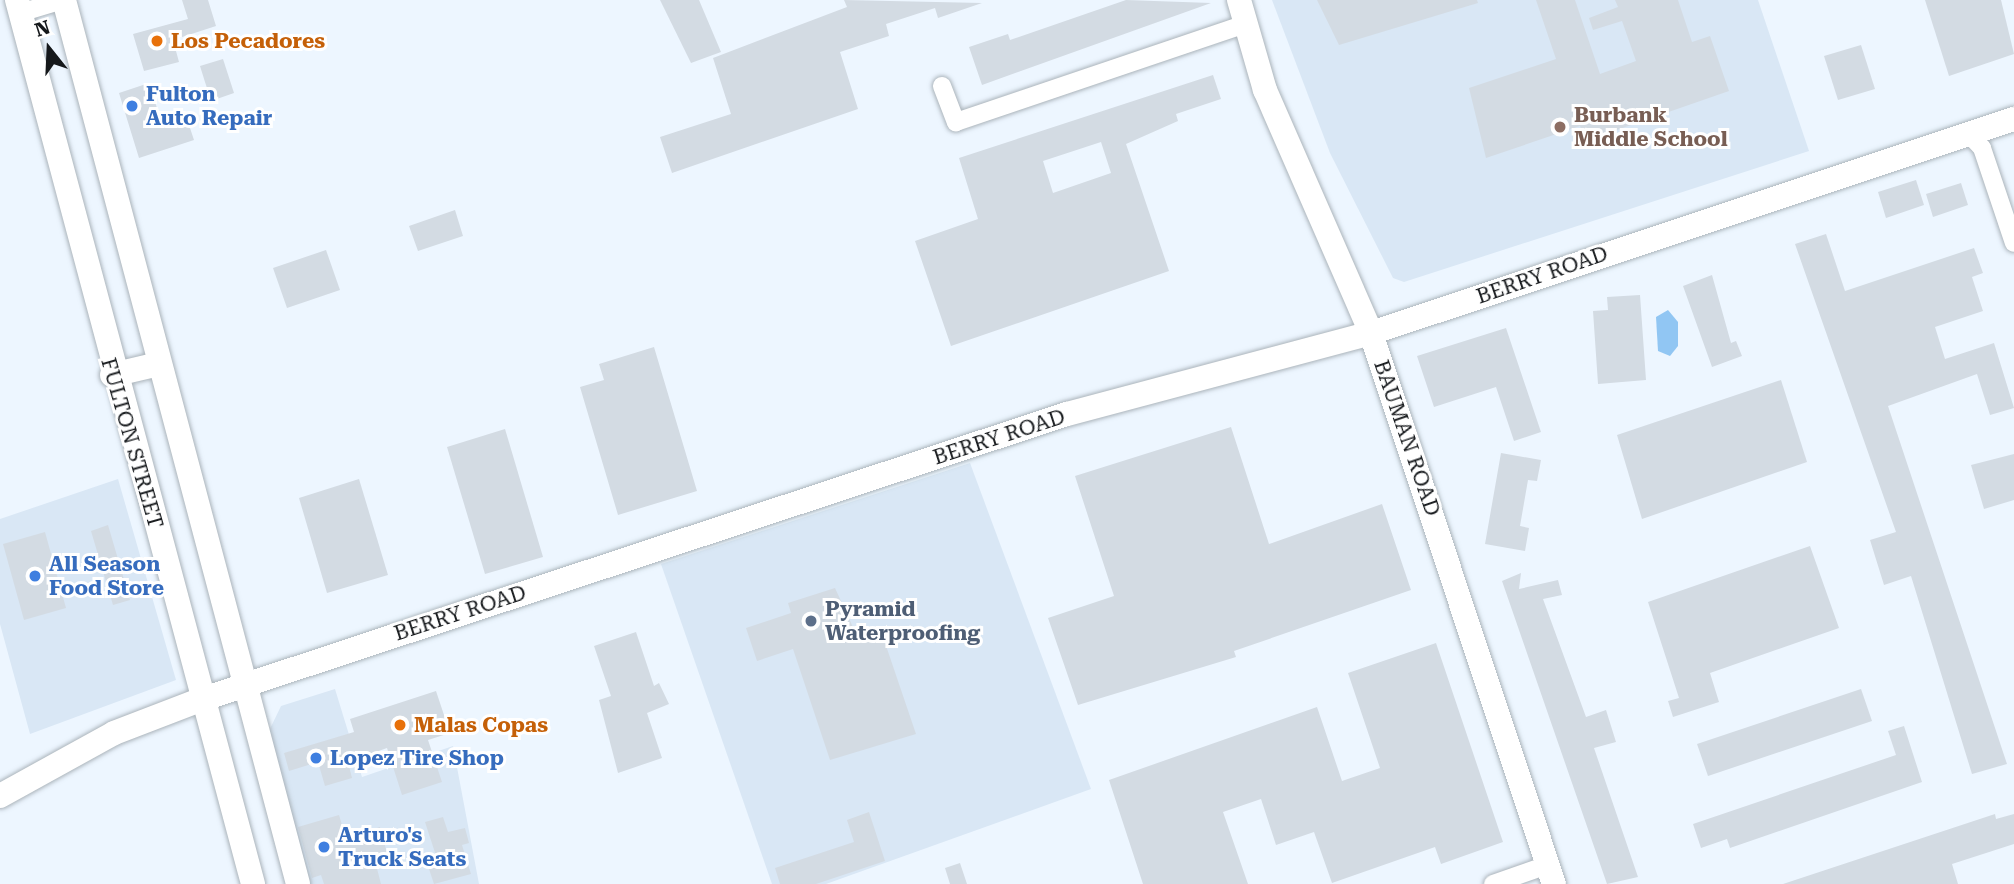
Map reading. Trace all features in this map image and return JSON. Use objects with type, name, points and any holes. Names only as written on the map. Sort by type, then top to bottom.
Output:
[{"type":"street","points":[[18,6],[63,0]]},
{"type":"street","name":"FULTON STREET","points":[[63,0],[243,687],[298,884]]},
{"type":"street","name":"FULTON STREET","points":[[18,6],[112,374],[253,884]]},
{"type":"street","points":[[942,86],[956,122],[1243,12]]},
{"type":"street","name":"BAUMAN ROAD","points":[[1243,12],[1265,90],[1371,333],[1552,874]]},
{"type":"street","name":"BERRY ROAD","points":[[0,796],[114,733],[200,700],[1067,414],[1371,333],[2014,119]]},
{"type":"street","points":[[1969,134],[1982,148],[2014,243]]},
{"type":"street","points":[[112,374],[159,364]]},
{"type":"street","points":[[1493,884],[1552,874]]},
{"type":"shaded area","name":"Burbank Middle School","points":[[1272,0],[1758,0],[1809,151],[1404,282],[1393,278],[1330,153]]},
{"type":"shaded area","points":[[970,463],[1091,789],[826,884],[772,884],[661,564]]},
{"type":"shaded area","points":[[118,479],[176,680],[30,734],[0,624],[0,519]]},
{"type":"shaded area","points":[[335,689],[362,777],[453,746],[479,884],[309,884],[269,731],[281,706]]},
{"type":"water","points":[[1668,310],[1678,322],[1678,346],[1670,356],[1658,351],[1656,317]]},
{"type":"building","points":[[182,0],[208,0],[216,26],[173,40],[179,62],[144,71],[133,34],[188,19]]},
{"type":"building","points":[[660,0],[699,0],[721,52],[691,63]]},
{"type":"building","points":[[844,0],[982,3],[938,18],[935,8],[886,24],[889,36],[840,52],[858,109],[672,173],[660,137],[731,114],[713,58],[847,7]]},
{"type":"building","points":[[1126,0],[1211,3],[982,85],[969,47],[1008,34],[1010,40]]},
{"type":"building","points":[[1317,0],[1477,0],[1478,3],[1339,45]]},
{"type":"building","points":[[1536,0],[1575,0],[1600,74],[1636,61],[1622,21],[1593,30],[1589,18],[1618,7],[1615,0],[1678,0],[1692,42],[1710,36],[1729,91],[1585,141],[1580,126],[1486,158],[1469,88],[1556,59]]},
{"type":"building","points":[[1925,0],[2001,0],[2014,54],[1949,76]]},
{"type":"building","points":[[1861,45],[1875,89],[1838,100],[1824,56]]},
{"type":"building","points":[[223,59],[234,93],[211,101],[200,66]]},
{"type":"building","points":[[1213,75],[1221,99],[1176,114],[1178,121],[1126,144],[1169,271],[951,346],[915,241],[978,219],[959,158]],"holes":[[[1101,142],[1111,173],[1053,193],[1043,161]]]},
{"type":"building","points":[[149,83],[163,127],[187,119],[194,140],[139,158],[119,93]]},
{"type":"building","points":[[1916,180],[1924,205],[1886,218],[1878,192]]},
{"type":"building","points":[[1961,183],[1968,205],[1933,217],[1926,194]]},
{"type":"building","points":[[455,210],[463,236],[418,251],[409,226]]},
{"type":"building","points":[[1826,234],[1845,291],[1974,248],[1983,273],[1972,277],[1983,311],[1935,327],[1945,359],[1994,343],[2014,408],[1990,415],[1977,374],[1888,406],[2007,764],[1972,774],[1911,576],[1884,585],[1870,540],[1896,532],[1795,244]]},
{"type":"building","points":[[326,250],[340,290],[287,308],[273,268]]},
{"type":"building","points":[[1712,275],[1731,343],[1736,341],[1742,356],[1712,367],[1683,286]]},
{"type":"building","points":[[1640,295],[1646,380],[1598,384],[1593,311],[1608,310],[1607,297]]},
{"type":"building","points":[[1506,328],[1541,432],[1514,441],[1496,387],[1434,407],[1417,356]]},
{"type":"building","points":[[654,347],[697,491],[618,515],[580,387],[604,380],[599,364]]},
{"type":"building","points":[[1781,380],[1807,462],[1642,519],[1617,435]]},
{"type":"building","points":[[1231,427],[1269,544],[1382,504],[1411,590],[1234,651],[1236,657],[1078,705],[1048,618],[1114,596],[1075,476]]},
{"type":"building","points":[[505,429],[543,557],[485,574],[447,447]]},
{"type":"building","points":[[1501,453],[1541,460],[1537,481],[1528,480],[1520,526],[1529,528],[1525,551],[1485,544]]},
{"type":"building","points":[[2014,454],[2014,500],[1984,509],[1971,465]]},
{"type":"building","points":[[359,479],[388,575],[327,593],[299,498]]},
{"type":"building","points":[[108,525],[130,600],[113,605],[91,531]]},
{"type":"building","name":"All Season Food Store","points":[[45,532],[66,608],[24,620],[3,544]]},
{"type":"building","points":[[1810,546],[1839,628],[1710,673],[1719,702],[1673,717],[1668,701],[1679,698],[1648,602]]},
{"type":"building","points":[[1521,573],[1519,589],[1558,580],[1562,595],[1543,599],[1586,717],[1606,710],[1616,742],[1594,748],[1638,877],[1607,884],[1502,581]]},
{"type":"building","points":[[835,588],[857,636],[880,628],[916,734],[830,760],[793,649],[757,661],[746,628],[791,613],[788,603]]},
{"type":"building","points":[[636,632],[654,686],[659,683],[669,704],[647,713],[662,758],[618,773],[599,700],[611,696],[594,646]]},
{"type":"building","points":[[1436,643],[1503,842],[1441,864],[1435,847],[1332,883],[1314,832],[1276,845],[1261,799],[1223,812],[1248,884],[1143,884],[1109,780],[1317,707],[1342,781],[1380,768],[1348,673]]},
{"type":"building","points":[[1861,689],[1872,721],[1708,776],[1697,744]]},
{"type":"building","points":[[436,691],[450,733],[428,740],[442,782],[402,795],[387,748],[348,762],[352,778],[325,786],[318,762],[289,771],[284,753],[354,732],[350,719]]},
{"type":"building","points":[[1904,726],[1922,782],[1730,848],[1727,839],[1701,848],[1693,824],[1896,755],[1888,731]]},
{"type":"building","points":[[869,812],[885,861],[816,884],[780,884],[775,868],[854,842],[847,820]]},
{"type":"building","points":[[1995,814],[1996,819],[2014,814],[2014,844],[1952,864],[1958,884],[1783,884]]},
{"type":"building","points":[[339,815],[346,838],[380,827],[387,853],[374,857],[381,884],[324,884],[321,875],[312,878],[298,827]]},
{"type":"building","points":[[443,817],[448,832],[465,828],[469,843],[462,845],[471,874],[434,884],[429,869],[439,865],[425,822]]},
{"type":"building","points":[[960,863],[967,884],[950,884],[945,868]]},
{"type":"place","name":"Los Pecadores","points":[[157,41]]},
{"type":"place","name":"Fulton Auto Repair","points":[[132,106]]},
{"type":"place","name":"Burbank Middle School","points":[[1560,127]]},
{"type":"place","name":"All Season Food Store","points":[[35,576]]},
{"type":"place","name":"Pyramid Waterproofing","points":[[811,621]]},
{"type":"place","name":"Malas Copas","points":[[400,725]]},
{"type":"place","name":"Lopez Tire Shop","points":[[316,758]]},
{"type":"place","name":"Arturo's Truck Seats","points":[[324,847]]}]
